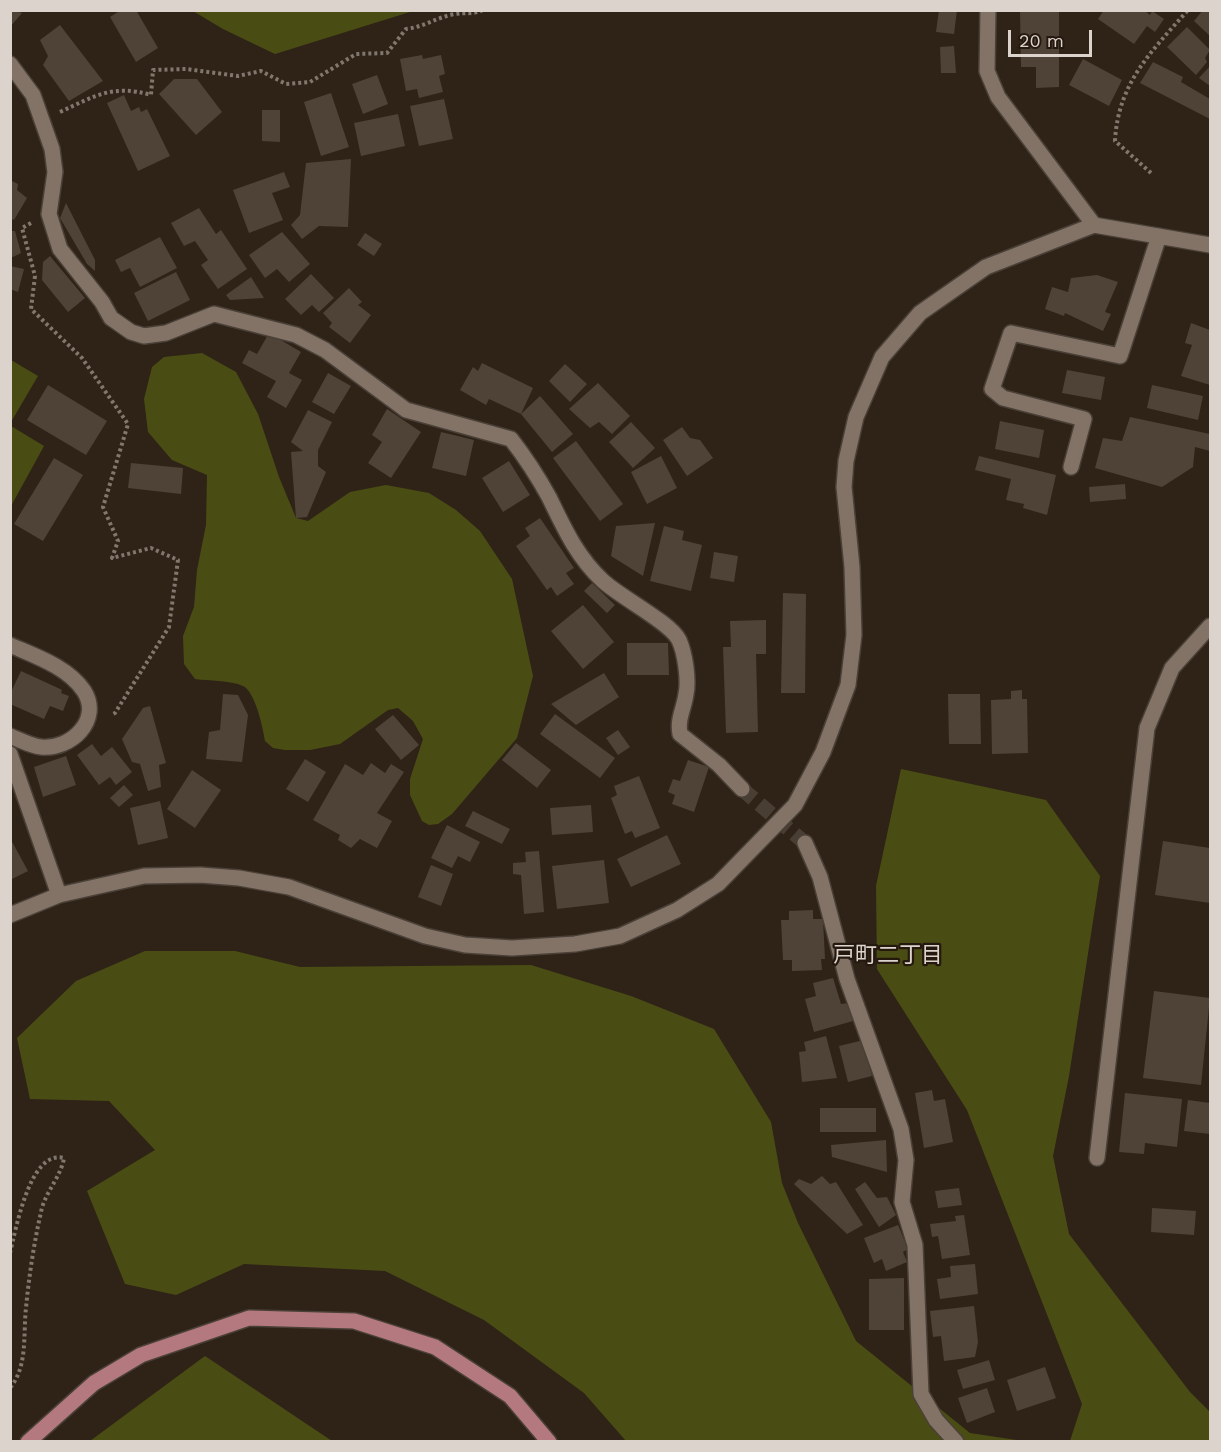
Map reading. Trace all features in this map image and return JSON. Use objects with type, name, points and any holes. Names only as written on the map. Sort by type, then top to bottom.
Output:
[{"type":"main road","points":[[28,1442],[94,1383],[141,1355],[249,1318],[354,1321],[435,1347],[510,1396],[549,1442]]},
{"type":"street","points":[[988,10],[987,70],[998,97],[1094,225]]},
{"type":"street","points":[[10,64],[33,95],[52,149],[55,172],[48,214],[60,249],[102,302],[111,318],[132,332],[144,336],[166,333],[214,314],[296,335],[324,350],[406,410],[511,439],[548,496],[564,531],[582,559],[603,581],[672,630],[680,640],[687,693],[678,724],[680,734],[719,765],[742,789]]},
{"type":"street","points":[[10,915],[58,895],[144,876],[200,875],[238,878],[298,890],[425,936],[465,945],[512,948],[575,944],[620,936],[677,910],[718,884],[795,805],[823,752],[848,685],[854,636],[852,567],[844,487],[846,461],[856,417],[882,357],[920,313],[986,267],[1094,225],[1210,245]]},
{"type":"street","points":[[1071,467],[1084,419],[1003,398],[992,389],[1011,333],[1120,356],[1159,236]]},
{"type":"street","points":[[1097,1158],[1147,728],[1172,668],[1210,626]]},
{"type":"street","points":[[10,645],[52,664],[74,680],[88,700],[89,716],[82,732],[62,743],[41,747],[10,736]]},
{"type":"street","points":[[10,754],[58,895]]},
{"type":"street","points":[[805,843],[827,897],[847,979],[901,1128],[906,1160],[902,1202],[915,1245],[921,1394],[936,1420],[956,1442]]},
{"type":"path","points":[[43,120],[108,90],[131,89],[151,94],[153,69],[186,69],[238,76],[261,71],[286,84],[310,82],[356,54],[387,53],[406,29],[422,27],[429,21],[455,14],[477,14],[483,10]]},
{"type":"path","points":[[1151,173],[1115,141],[1116,114],[1134,74],[1188,10]]},
{"type":"path","points":[[48,214],[22,228],[35,276],[31,309],[82,357],[128,424],[103,507],[118,540],[112,558],[151,548],[178,560],[168,627],[115,713]]},
{"type":"path","points":[[10,1253],[25,1198],[38,1170],[48,1160],[58,1156],[64,1158],[62,1168],[53,1180],[41,1209],[26,1307],[22,1365],[18,1378],[10,1388]]},
{"type":"shaded area","points":[[193,11],[413,11],[275,54],[223,29]]},
{"type":"shaded area","points":[[202,353],[236,372],[258,414],[279,477],[296,518],[308,521],[350,492],[386,485],[429,493],[456,510],[480,531],[512,579],[533,676],[517,738],[452,814],[438,824],[429,825],[422,821],[410,795],[410,779],[423,739],[413,721],[398,708],[388,710],[340,744],[310,750],[273,748],[265,741],[258,710],[247,689],[232,683],[195,679],[184,664],[183,636],[194,607],[197,570],[206,525],[207,475],[172,460],[148,432],[144,399],[152,367],[164,357]]},
{"type":"shaded area","points":[[11,360],[38,376],[11,422]]},
{"type":"shaded area","points":[[11,426],[44,446],[11,506]]},
{"type":"shaded area","points":[[901,769],[1046,800],[1100,876],[1069,1076],[1053,1156],[1069,1234],[1190,1392],[1210,1412],[1210,1441],[1070,1441],[1082,1404],[967,1110],[877,969],[876,886]]},
{"type":"shaded area","points":[[145,951],[235,951],[300,967],[531,965],[631,996],[714,1029],[771,1122],[782,1183],[798,1223],[856,1341],[970,1433],[1023,1441],[626,1441],[584,1393],[484,1320],[385,1271],[244,1264],[176,1295],[125,1284],[87,1191],[155,1150],[109,1101],[30,1099],[17,1038],[76,981]]},
{"type":"shaded area","points":[[205,1356],[332,1441],[90,1441]]},
{"type":"building","points":[[12,10],[22,13],[10,27],[10,12]]},
{"type":"building","points":[[121,10],[136,10],[158,48],[136,62],[110,17]]},
{"type":"building","points":[[939,10],[957,10],[954,34],[936,32]]},
{"type":"building","points":[[1020,10],[1059,11],[1059,87],[1036,88],[1036,67],[1021,67]]},
{"type":"building","points":[[1104,10],[1144,10],[1150,15],[1152,11],[1164,19],[1155,32],[1147,26],[1134,44],[1098,19]]},
{"type":"building","points":[[1203,10],[1210,10],[1210,36],[1194,21]]},
{"type":"building","points":[[60,25],[103,81],[69,101],[43,65],[48,56],[40,40]]},
{"type":"building","points":[[1187,27],[1210,50],[1205,58],[1207,62],[1196,75],[1167,47]]},
{"type":"building","points":[[954,46],[956,73],[941,73],[940,47]]},
{"type":"building","points":[[422,55],[423,59],[441,55],[445,74],[439,76],[443,92],[419,98],[417,89],[406,91],[400,59]]},
{"type":"building","points":[[1083,59],[1122,80],[1109,106],[1069,85]]},
{"type":"building","points":[[1153,62],[1183,77],[1181,82],[1210,99],[1210,119],[1140,83]]},
{"type":"building","points":[[1210,66],[1210,86],[1199,78]]},
{"type":"building","points":[[377,75],[388,104],[363,114],[352,84]]},
{"type":"building","points":[[174,79],[197,79],[222,112],[196,135],[159,94]]},
{"type":"building","points":[[331,93],[349,147],[321,156],[304,102]]},
{"type":"building","points":[[124,95],[131,111],[139,107],[141,112],[147,109],[170,156],[138,171],[107,103]]},
{"type":"building","points":[[444,99],[453,139],[419,146],[410,106]]},
{"type":"building","points":[[262,110],[280,110],[280,142],[262,141]]},
{"type":"building","points":[[398,114],[405,146],[361,156],[354,123]]},
{"type":"building","points":[[351,159],[348,227],[319,226],[302,239],[291,225],[300,215],[306,163]]},
{"type":"building","points":[[284,172],[290,187],[272,193],[283,220],[249,233],[233,190]]},
{"type":"building","points":[[10,180],[18,184],[17,190],[27,198],[14,220],[10,218]]},
{"type":"building","points":[[66,203],[95,260],[95,271],[87,264],[60,218]]},
{"type":"building","points":[[199,208],[216,234],[221,230],[247,269],[218,289],[201,265],[208,260],[195,241],[184,246],[171,223]]},
{"type":"building","points":[[10,231],[15,231],[21,253],[13,257],[10,256]]},
{"type":"building","points":[[282,232],[310,264],[289,282],[277,269],[265,278],[249,255]]},
{"type":"building","points":[[365,233],[382,244],[374,256],[357,245]]},
{"type":"building","points":[[160,237],[177,268],[140,287],[130,268],[121,272],[115,260]]},
{"type":"building","points":[[50,256],[85,298],[68,312],[42,280],[43,262]]},
{"type":"building","points":[[10,266],[24,269],[18,292],[10,289]]},
{"type":"building","points":[[176,272],[190,300],[148,321],[134,293]]},
{"type":"building","points":[[311,274],[334,298],[319,312],[312,305],[301,315],[285,299]]},
{"type":"building","points":[[1097,275],[1118,282],[1105,312],[1111,314],[1103,331],[1065,313],[1064,316],[1045,309],[1052,287],[1068,292],[1071,278]]},
{"type":"building","points":[[251,277],[264,298],[230,300],[226,295]]},
{"type":"building","points":[[349,288],[362,302],[358,305],[371,315],[350,343],[329,327],[332,323],[323,313]]},
{"type":"building","points":[[1191,323],[1210,330],[1210,385],[1181,376],[1192,345],[1185,343]]},
{"type":"building","points":[[269,333],[301,352],[289,373],[302,380],[286,408],[267,397],[276,381],[242,363],[249,350],[257,354]]},
{"type":"building","points":[[482,363],[533,388],[521,414],[489,399],[486,405],[460,390],[473,367],[478,371]]},
{"type":"building","points":[[565,364],[587,384],[570,402],[549,381]]},
{"type":"building","points":[[1067,370],[1105,377],[1101,400],[1062,393]]},
{"type":"building","points":[[328,373],[351,386],[334,414],[312,402]]},
{"type":"building","points":[[598,383],[630,416],[612,434],[599,422],[590,428],[569,409]]},
{"type":"building","points":[[48,385],[107,421],[86,455],[27,420]]},
{"type":"building","points":[[1152,385],[1203,396],[1198,420],[1147,408]]},
{"type":"building","points":[[540,396],[573,434],[552,452],[521,414]]},
{"type":"building","points":[[387,409],[421,432],[391,478],[368,463],[382,442],[372,435]]},
{"type":"building","points":[[308,410],[332,422],[318,450],[318,466],[326,472],[307,517],[296,518],[291,452],[303,451],[291,442]]},
{"type":"building","points":[[1130,417],[1210,434],[1210,451],[1195,447],[1193,467],[1162,487],[1095,468],[1103,438],[1122,441]]},
{"type":"building","points":[[1000,421],[1044,430],[1039,458],[995,449]]},
{"type":"building","points":[[631,422],[655,448],[633,468],[609,442]]},
{"type":"building","points":[[682,427],[690,438],[700,440],[713,458],[687,476],[663,440]]},
{"type":"building","points":[[441,432],[474,440],[466,476],[432,468]]},
{"type":"building","points":[[576,441],[623,504],[600,521],[553,458]]},
{"type":"building","points":[[661,456],[677,488],[647,504],[631,472]]},
{"type":"building","points":[[979,456],[1056,475],[1047,515],[1023,508],[1024,504],[1006,500],[1011,479],[975,470]]},
{"type":"building","points":[[54,458],[83,475],[43,541],[14,524]]},
{"type":"building","points":[[509,461],[530,495],[503,512],[482,478]]},
{"type":"building","points":[[131,463],[183,468],[181,494],[128,488]]},
{"type":"building","points":[[1125,484],[1126,499],[1090,502],[1089,487]]},
{"type":"building","points":[[540,518],[574,568],[566,573],[574,584],[557,596],[551,587],[547,590],[516,546],[530,536],[525,528]]},
{"type":"building","points":[[655,523],[643,576],[611,556],[616,526]]},
{"type":"building","points":[[664,526],[684,531],[682,540],[702,545],[691,591],[650,581]]},
{"type":"building","points":[[714,552],[738,556],[734,582],[710,578]]},
{"type":"building","points":[[592,583],[615,605],[607,613],[584,591]]},
{"type":"building","points":[[783,593],[806,594],[805,693],[781,693]]},
{"type":"building","points":[[583,605],[614,642],[583,669],[551,631]]},
{"type":"building","points":[[766,620],[766,654],[756,654],[758,732],[726,733],[723,647],[731,647],[730,621]]},
{"type":"building","points":[[627,643],[668,643],[669,675],[627,675]]},
{"type":"building","points":[[21,671],[62,690],[61,693],[69,696],[63,711],[50,706],[44,719],[10,704],[10,694]]},
{"type":"building","points":[[604,673],[619,697],[576,725],[551,704]]},
{"type":"building","points":[[1022,690],[1022,699],[1027,699],[1028,753],[992,754],[991,700],[1011,699],[1011,691]]},
{"type":"building","points":[[223,694],[238,695],[248,715],[242,762],[206,759],[209,732],[220,730]]},
{"type":"building","points":[[948,694],[980,694],[981,744],[949,744]]},
{"type":"building","points":[[150,706],[166,763],[159,765],[161,787],[148,791],[140,764],[132,762],[122,739],[143,708]]},
{"type":"building","points":[[555,714],[615,758],[600,778],[540,734]]},
{"type":"building","points":[[393,715],[419,745],[401,760],[375,729]]},
{"type":"building","points":[[618,730],[630,747],[618,755],[606,738]]},
{"type":"building","points":[[516,743],[551,770],[537,788],[502,760]]},
{"type":"building","points":[[92,744],[101,756],[112,747],[132,772],[116,785],[110,777],[99,785],[77,755]]},
{"type":"building","points":[[66,756],[76,785],[43,797],[34,767]]},
{"type":"building","points":[[305,759],[326,772],[308,802],[286,789]]},
{"type":"building","points":[[688,760],[709,767],[694,812],[672,804],[675,795],[668,792],[673,779],[680,781]]},
{"type":"building","points":[[371,763],[385,773],[391,764],[404,772],[377,813],[392,821],[377,848],[360,839],[351,848],[338,840],[340,835],[313,820],[345,764],[363,775]]},
{"type":"building","points":[[192,770],[221,790],[195,828],[167,809]]},
{"type":"building","points":[[639,776],[660,828],[635,838],[632,831],[625,834],[611,798],[617,795],[614,786]]},
{"type":"building","points":[[124,785],[133,795],[119,807],[110,798]]},
{"type":"building","points":[[160,801],[168,838],[138,845],[130,808]]},
{"type":"building","points":[[591,805],[593,832],[552,835],[550,808]]},
{"type":"building","points":[[473,811],[510,829],[502,844],[465,826]]},
{"type":"building","points":[[447,825],[480,842],[470,862],[458,856],[452,868],[431,858]]},
{"type":"building","points":[[667,835],[681,864],[631,887],[617,859]]},
{"type":"building","points":[[10,838],[28,871],[10,880]]},
{"type":"building","points":[[1163,841],[1210,848],[1210,903],[1155,895]]},
{"type":"building","points":[[539,851],[544,912],[524,914],[521,875],[513,874],[513,863],[526,862],[525,852]]},
{"type":"building","points":[[604,860],[609,903],[557,909],[552,866]]},
{"type":"building","points":[[431,865],[453,874],[441,906],[418,897]]},
{"type":"building","points":[[813,910],[813,919],[823,919],[825,959],[821,959],[822,970],[792,971],[792,960],[783,960],[781,920],[789,920],[789,911]]},
{"type":"building","points":[[833,978],[841,1004],[849,1003],[853,1021],[814,1032],[805,999],[816,996],[813,983]]},
{"type":"building","points":[[1154,991],[1210,998],[1201,1085],[1143,1078]]},
{"type":"building","points":[[826,1036],[837,1078],[802,1082],[799,1052],[806,1051],[804,1042]]},
{"type":"building","points":[[864,1040],[872,1076],[848,1082],[839,1046]]},
{"type":"building","points":[[932,1090],[934,1101],[945,1099],[953,1142],[924,1148],[915,1093]]},
{"type":"building","points":[[1125,1093],[1182,1099],[1177,1147],[1145,1143],[1144,1154],[1119,1152]]},
{"type":"building","points":[[1188,1100],[1210,1103],[1210,1134],[1184,1131]]},
{"type":"building","points":[[820,1108],[876,1108],[876,1132],[820,1132]]},
{"type":"building","points":[[886,1140],[887,1172],[832,1157],[831,1145]]},
{"type":"building","points":[[822,1176],[830,1184],[836,1182],[863,1225],[847,1234],[794,1184],[799,1179],[811,1184]]},
{"type":"building","points":[[865,1182],[877,1198],[887,1197],[896,1215],[879,1227],[855,1189]]},
{"type":"building","points":[[959,1188],[962,1205],[938,1208],[935,1191]]},
{"type":"building","points":[[1152,1208],[1196,1211],[1194,1235],[1151,1232]]},
{"type":"building","points":[[964,1215],[970,1255],[942,1259],[938,1236],[932,1237],[930,1224],[956,1221],[955,1216]]},
{"type":"building","points":[[898,1225],[908,1249],[903,1252],[907,1262],[886,1271],[882,1259],[874,1263],[864,1238]]},
{"type":"building","points":[[975,1264],[978,1294],[940,1299],[937,1279],[951,1277],[950,1266]]},
{"type":"building","points":[[904,1278],[904,1330],[869,1330],[869,1279]]},
{"type":"building","points":[[974,1306],[978,1342],[975,1357],[944,1361],[941,1336],[933,1337],[930,1311]]},
{"type":"building","points":[[989,1360],[995,1380],[963,1389],[957,1370]]},
{"type":"building","points":[[1045,1367],[1056,1398],[1017,1411],[1007,1380]]},
{"type":"building","points":[[987,1388],[995,1412],[967,1423],[958,1398]]},
{"type":"tunnel","points":[[742,789],[805,843]]},
{"type":"district","name":"戸町二丁目","points":[[888,956]]}]
